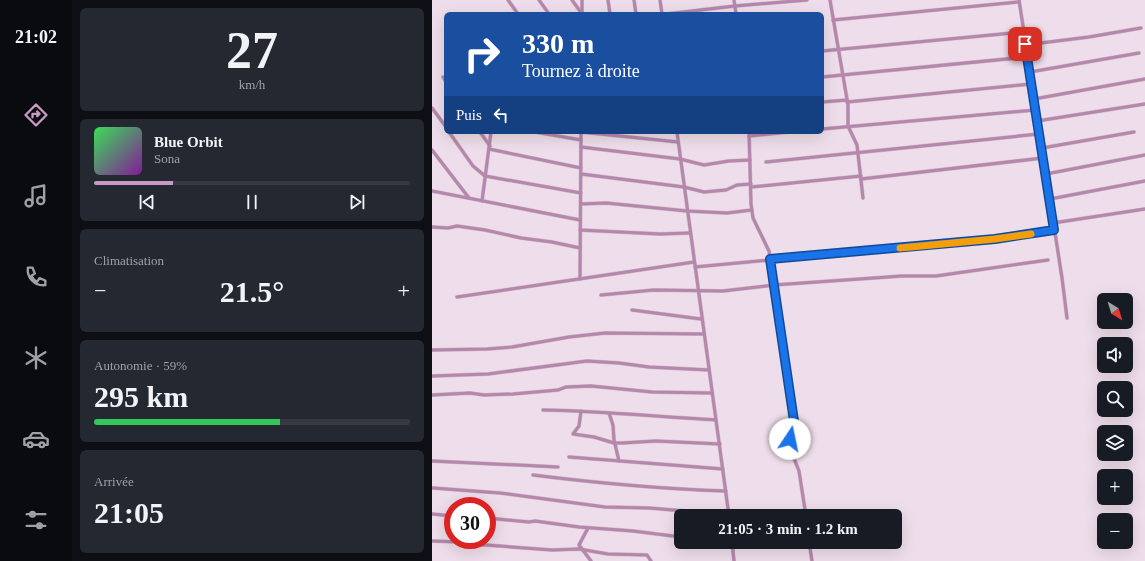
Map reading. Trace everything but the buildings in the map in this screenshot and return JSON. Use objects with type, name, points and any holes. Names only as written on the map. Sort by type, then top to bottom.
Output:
[{"type":"street","points":[[508,0],[517,12]]},
{"type":"street","points":[[539,0],[548,12]]},
{"type":"street","points":[[572,0],[581,12]]},
{"type":"street","points":[[582,0],[582,12]]},
{"type":"street","points":[[608,0],[610,12]]},
{"type":"street","points":[[634,0],[636,12]]},
{"type":"street","points":[[660,0],[662,12]]},
{"type":"street","points":[[734,0],[736,12]]},
{"type":"street","points":[[683,12],[807,0]]},
{"type":"street","points":[[830,0],[847,101],[848,126],[857,146],[863,198]]},
{"type":"street","points":[[833,20],[1019,1],[1068,318]]},
{"type":"street","points":[[1025,44],[1089,37],[1141,28]]},
{"type":"street","points":[[824,50],[1023,32]]},
{"type":"street","points":[[1030,72],[1140,53]]},
{"type":"street","points":[[824,78],[1027,57]]},
{"type":"street","points":[[1034,99],[1145,79]]},
{"type":"street","points":[[824,102],[1031,84]]},
{"type":"street","points":[[1037,121],[1145,104]]},
{"type":"street","points":[[432,108],[444,124]]},
{"type":"street","points":[[824,129],[1035,110]]},
{"type":"street","points":[[1042,148],[1134,132]]},
{"type":"street","points":[[450,134],[473,166],[485,176],[581,193]]},
{"type":"street","points":[[481,134],[489,147],[581,168]]},
{"type":"street","points":[[482,201],[490,134]]},
{"type":"street","points":[[546,134],[581,140]]},
{"type":"street","points":[[580,278],[582,134]]},
{"type":"street","points":[[601,134],[678,142]]},
{"type":"street","points":[[677,134],[728,509]]},
{"type":"street","points":[[749,134],[753,218],[768,251],[770,259],[794,421],[794,430],[789,446],[799,471],[805,509]]},
{"type":"street","points":[[766,162],[1039,134]]},
{"type":"street","points":[[581,147],[680,159],[704,165],[729,161],[750,160]]},
{"type":"street","points":[[432,150],[469,198]]},
{"type":"street","points":[[1046,174],[1145,155]]},
{"type":"street","points":[[581,174],[684,187],[704,192],[726,190],[737,185],[861,177],[1043,158]]},
{"type":"street","points":[[1050,199],[1145,182]]},
{"type":"street","points":[[432,191],[580,220]]},
{"type":"street","points":[[581,204],[606,203],[687,211],[728,213],[752,210]]},
{"type":"street","points":[[1054,223],[1145,209]]},
{"type":"street","points":[[432,227],[448,228],[457,226],[580,248]]},
{"type":"street","points":[[580,230],[660,234],[690,233]]},
{"type":"street","points":[[695,267],[995,239],[1054,230]]},
{"type":"street","points":[[601,295],[654,290],[723,290],[902,276],[943,275],[1048,260]]},
{"type":"street","points":[[458,298],[580,278],[694,262]]},
{"type":"street","points":[[632,310],[701,319]]},
{"type":"street","points":[[432,350],[512,347],[569,337],[606,333],[704,334]]},
{"type":"street","points":[[432,376],[488,374],[587,361],[649,367],[709,370]]},
{"type":"street","points":[[432,395],[470,393],[484,395],[513,394],[558,390],[566,387],[591,386],[652,392],[712,394]]},
{"type":"street","points":[[544,410],[716,420]]},
{"type":"street","points":[[581,411],[579,426],[573,434],[594,437],[614,443],[656,441],[720,444]]},
{"type":"street","points":[[609,413],[613,425],[614,443],[619,461]]},
{"type":"street","points":[[568,456],[723,469]]},
{"type":"street","points":[[432,461],[558,467]]},
{"type":"street","points":[[533,475],[589,482],[672,489],[726,491]]},
{"type":"street","points":[[433,488],[500,492],[605,506],[674,511]]},
{"type":"street","points":[[432,514],[444,515]]},
{"type":"street","points":[[496,519],[529,522],[535,521],[564,526],[674,535]]},
{"type":"street","points":[[588,528],[579,545],[591,561]]},
{"type":"street","points":[[432,541],[552,550],[582,549],[608,554],[647,555],[651,561]]},
{"type":"street","points":[[733,549],[734,561]]},
{"type":"street","points":[[810,549],[812,561]]},
{"type":"slow traffic","points":[[900,248],[1031,234]]},
{"type":"route","points":[[790,439],[794,430],[794,421],[770,259],[995,239],[1054,230],[1025,44]]}]
